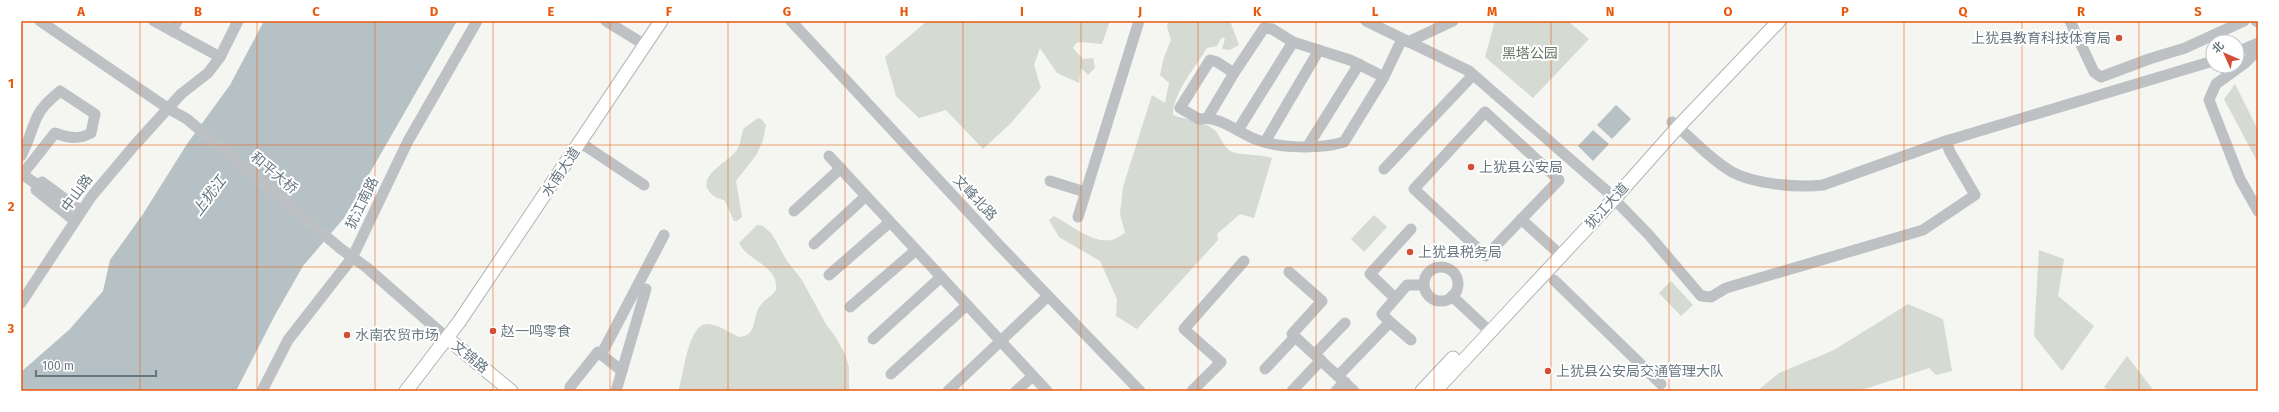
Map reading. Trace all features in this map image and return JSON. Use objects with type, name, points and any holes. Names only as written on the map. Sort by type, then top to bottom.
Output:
[{"type":"main road","name":"水南大道","points":[[406,391],[459,322],[581,143],[661,21]]},
{"type":"main road","name":"犹江大道","points":[[1435,391],[1612,196],[1766,21]]},
{"type":"main road","name":"犹江大道","points":[[1675,125],[1778,21]]},
{"type":"main road","name":"犹江大道","points":[[1422,391],[1555,250],[1612,196]]},
{"type":"main road","name":"文锦路","points":[[447,338],[511,391]]},
{"type":"street","name":"和平大桥","points":[[40,21],[169,109],[187,119],[341,249],[366,267],[447,338]]},
{"type":"street","points":[[154,21],[174,26],[220,57]]},
{"type":"street","name":"中山路","points":[[21,303],[91,197],[133,147],[181,94],[208,73],[220,57],[238,21]]},
{"type":"street","name":"犹江南路","points":[[262,391],[288,340],[352,258],[408,141],[478,21]]},
{"type":"street","points":[[606,21],[645,45]]},
{"type":"street","name":"文峰北路","points":[[791,21],[907,148],[1140,391]]},
{"type":"street","points":[[1078,216],[1139,21]]},
{"type":"street","points":[[1366,21],[1473,75],[1612,196],[1649,235],[1701,296],[1711,297],[1726,288],[1923,230],[1975,195],[1950,152],[1946,141]]},
{"type":"street","points":[[1234,74],[1217,62],[1210,60],[1180,108],[1199,119],[1208,117],[1257,140],[1265,142],[1291,147],[1332,146],[1344,142],[1405,40],[1453,21]]},
{"type":"street","points":[[2070,21],[2094,72],[2101,77],[2149,59],[2185,48],[2244,21]]},
{"type":"street","points":[[1208,117],[1264,28],[1272,29],[1293,42],[1359,64],[1384,77]]},
{"type":"street","points":[[1238,130],[1293,42]]},
{"type":"street","points":[[2245,49],[2258,43]]},
{"type":"street","points":[[1265,142],[1320,50]]},
{"type":"street","points":[[2258,50],[2245,63],[2216,84],[2209,100],[2240,179],[2258,211]]},
{"type":"street","points":[[1675,125],[1732,172],[1749,178],[1808,187],[1823,185],[1946,141],[2205,63]]},
{"type":"street","points":[[1308,146],[1359,64]]},
{"type":"street","points":[[1384,169],[1473,75]]},
{"type":"street","points":[[21,156],[26,147],[37,116],[46,103],[60,91],[95,114],[91,133],[81,139],[55,133],[22,175],[39,186],[42,182],[78,216]]},
{"type":"street","points":[[1485,112],[1558,180],[1521,219],[1486,256],[1414,189],[1485,112]]},
{"type":"street","points":[[581,143],[644,185]]},
{"type":"street","points":[[829,156],[1047,391]]},
{"type":"street","points":[[794,211],[841,168]]},
{"type":"street","points":[[1050,181],[1085,192]]},
{"type":"street","points":[[814,244],[866,196]]},
{"type":"street","points":[[1521,219],[1555,250]]},
{"type":"street","points":[[829,275],[890,222]]},
{"type":"street","points":[[1396,298],[1370,274],[1411,229]]},
{"type":"street","points":[[601,355],[664,235]]},
{"type":"street","points":[[850,307],[916,250]]},
{"type":"street","points":[[1192,391],[1221,362],[1184,329],[1244,261]]},
{"type":"street","points":[[1439,268],[1449,270],[1454,274],[1458,283],[1452,296],[1441,301],[1433,299],[1427,293],[1424,285],[1426,276],[1432,270],[1439,268]]},
{"type":"street","points":[[1289,272],[1322,301],[1292,334],[1354,391]]},
{"type":"street","points":[[873,339],[941,277]]},
{"type":"street","points":[[1554,280],[1661,384]]},
{"type":"street","points":[[1411,340],[1382,314],[1407,285],[1424,285]]},
{"type":"street","points":[[616,391],[646,289]]},
{"type":"street","points":[[948,391],[1048,296]]},
{"type":"street","points":[[1452,296],[1484,326]]},
{"type":"street","points":[[891,374],[967,305]]},
{"type":"street","points":[[1336,391],[1341,379],[1390,322]]},
{"type":"street","points":[[1292,391],[1345,323]]},
{"type":"street","points":[[1265,369],[1295,336]]},
{"type":"street","points":[[570,387],[598,352],[622,371]]},
{"type":"street","points":[[1016,391],[1033,376]]},
{"type":"green space","points":[[927,21],[1110,21],[1102,44],[1081,42],[1076,43],[1073,48],[1083,59],[1093,58],[1095,68],[1088,75],[1081,68],[1079,83],[1057,73],[1040,48],[1034,65],[1041,88],[1010,124],[983,149],[946,110],[919,118],[896,96],[885,57]]},
{"type":"green space","points":[[1168,21],[1230,21],[1239,45],[1230,50],[1222,49],[1225,39],[1222,37],[1217,46],[1207,48],[1181,89],[1174,106],[1173,115],[1204,124],[1212,128],[1218,134],[1226,147],[1232,152],[1272,158],[1254,218],[1240,214],[1217,234],[1218,240],[1137,329],[1116,316],[1117,299],[1100,261],[1059,237],[1049,220],[1054,216],[1096,239],[1113,240],[1125,233],[1120,214],[1123,187],[1152,95],[1165,103],[1169,83],[1160,75],[1164,57],[1171,40],[1167,27]]},
{"type":"green space","name":"黑塔公园","points":[[1495,21],[1568,21],[1589,39],[1533,98],[1485,57]]},
{"type":"green space","points":[[2235,84],[2258,130],[2258,163],[2224,99]]},
{"type":"green space","points":[[758,118],[761,119],[766,125],[763,140],[757,154],[736,181],[742,217],[737,221],[734,221],[725,201],[716,198],[708,190],[706,183],[708,177],[736,151],[744,128]]},
{"type":"green space","points":[[1374,215],[1387,227],[1364,252],[1351,239]]},
{"type":"green space","points":[[757,225],[763,226],[772,234],[787,261],[802,280],[827,326],[835,336],[845,354],[849,367],[849,391],[678,391],[687,352],[695,332],[701,326],[708,324],[720,327],[739,337],[745,336],[752,330],[760,306],[776,290],[776,282],[773,275],[768,269],[743,249],[739,243]]},
{"type":"green space","points":[[2039,250],[2064,259],[2058,296],[2094,326],[2062,371],[2034,336]]},
{"type":"green space","points":[[1671,281],[1693,305],[1681,316],[1659,293]]},
{"type":"green space","points":[[1908,304],[1943,319],[1952,371],[1936,375],[1929,368],[1859,391],[1757,391],[1779,373],[1834,350]]},
{"type":"green space","points":[[2127,356],[2154,391],[2109,391],[2104,387]]},
{"type":"water","name":"上犹江","points":[[264,21],[457,21],[344,218],[303,266],[275,315],[236,391],[21,391],[21,372],[70,329],[103,291],[110,260],[143,214],[187,144],[230,85]]},
{"type":"water","points":[[1616,105],[1631,119],[1612,139],[1597,125]]},
{"type":"water","points":[[1593,130],[1609,144],[1593,161],[1578,146]]},
{"type":"place","name":"上犹县教育科技体育局","points":[[2119,38]]},
{"type":"place","name":"上犹县公安局","points":[[1471,167]]},
{"type":"place","name":"上犹县税务局","points":[[1410,252]]},
{"type":"place","name":"赵一鸣零食","points":[[493,331]]},
{"type":"place","name":"水南农贸市场","points":[[347,335]]},
{"type":"place","name":"上犹县公安局交通管理大队","points":[[1548,371]]}]
